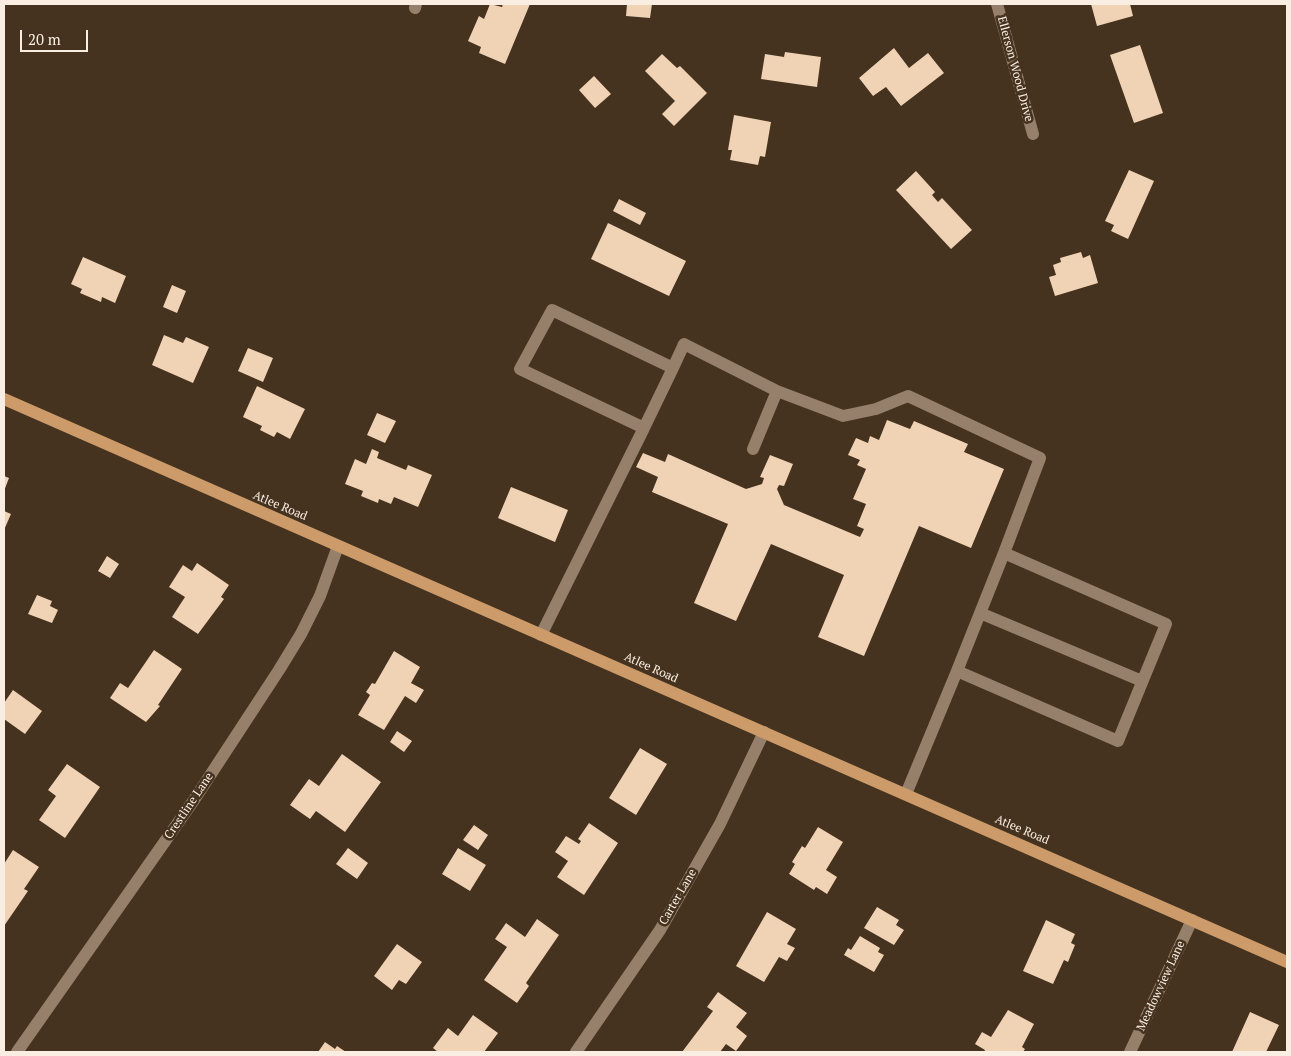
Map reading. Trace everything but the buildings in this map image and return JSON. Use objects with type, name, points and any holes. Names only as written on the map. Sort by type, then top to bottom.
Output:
[{"type":"main road","name":"Atlee Road","points":[[4,399],[1287,962]]},
{"type":"street","name":"Ellerson Wood Drive","points":[[997,4],[1033,134]]},
{"type":"street","points":[[644,428],[520,369],[552,310],[673,368]]},
{"type":"street","points":[[541,635],[684,344],[777,391],[843,416],[876,409],[908,396],[1040,458],[980,613],[906,794]]},
{"type":"street","points":[[753,449],[777,391]]},
{"type":"street","name":"Crestline Lane","points":[[17,1052],[194,800],[279,670],[301,634],[320,596],[338,546]]},
{"type":"street","points":[[957,670],[1118,741],[1166,624],[1004,552]]},
{"type":"street","points":[[980,613],[1142,681]]},
{"type":"street","name":"Carter Lane","points":[[576,1052],[660,930],[720,824],[764,732]]},
{"type":"street","name":"Meadowview Lane","points":[[1130,1052],[1192,920]]}]
